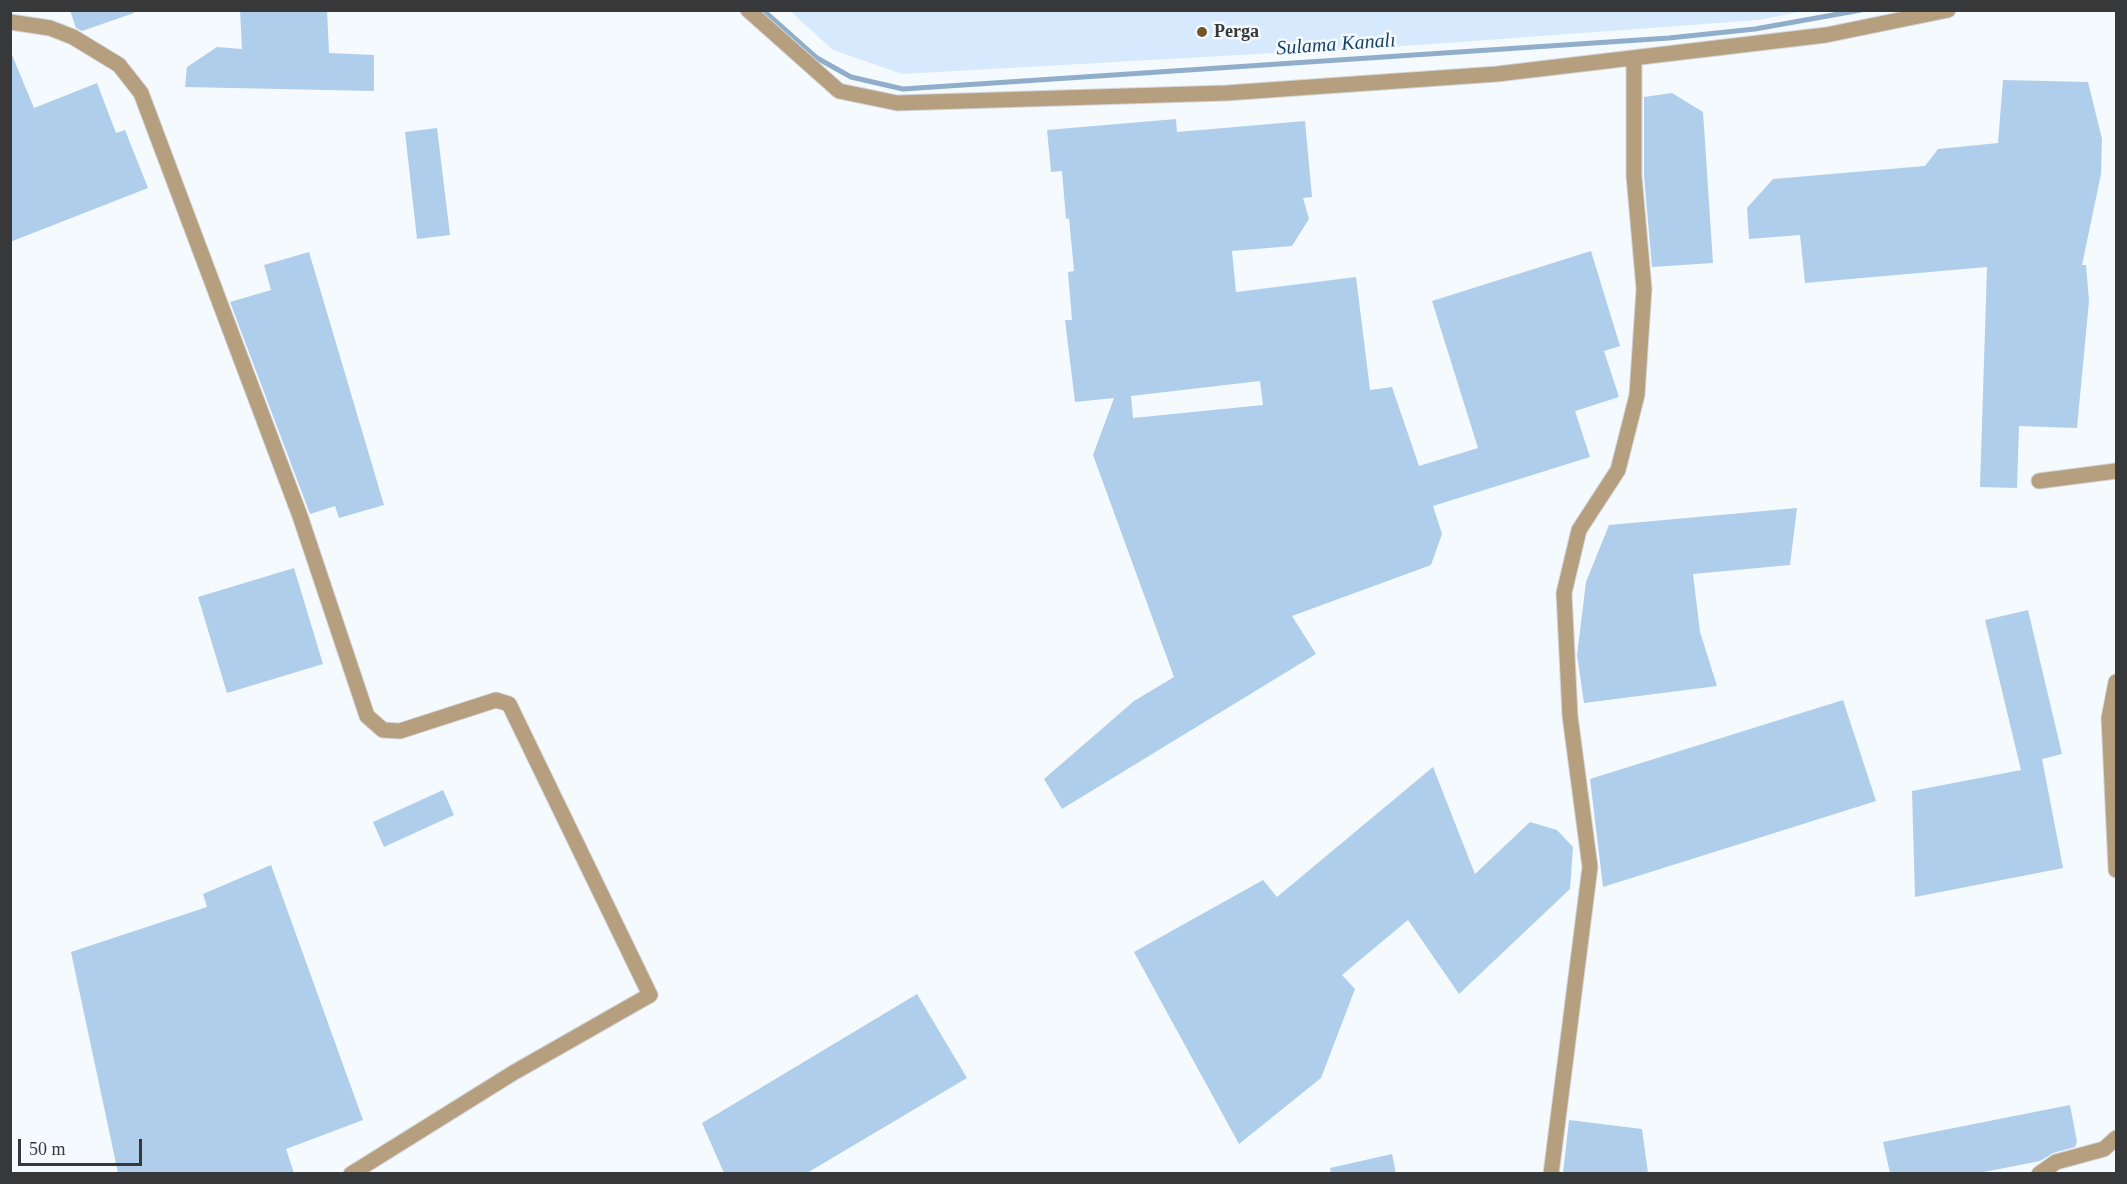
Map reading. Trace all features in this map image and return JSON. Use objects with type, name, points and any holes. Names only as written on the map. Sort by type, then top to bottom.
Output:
[{"type":"street","points":[[748,10],[839,91],[897,103],[1226,93],[1497,74],[1826,36],[1948,10]]},
{"type":"street","points":[[10,22],[50,28],[73,37],[119,65],[141,93],[300,516],[367,716],[383,730],[399,731],[496,700],[509,704],[650,995],[513,1073],[351,1173]]},
{"type":"street","points":[[1551,1173],[1590,867],[1570,716],[1564,593],[1579,530],[1617,470],[1637,395],[1644,289],[1634,176],[1634,59]]},
{"type":"street","points":[[2039,481],[2116,471]]},
{"type":"street","points":[[2116,682],[2109,718],[2116,870]]},
{"type":"street","points":[[2039,1173],[2056,1162],[2104,1149],[2116,1138]]},
{"type":"shaded area","name":"Perga","points":[[790,11],[1804,11],[1759,20],[1419,45],[902,74],[833,50]]},
{"type":"building","points":[[70,10],[134,10],[134,13],[82,31],[76,28]]},
{"type":"building","points":[[240,10],[327,10],[329,53],[374,55],[374,91],[185,87],[187,67],[217,47],[242,49]]},
{"type":"building","points":[[10,50],[34,108],[97,83],[116,133],[125,130],[148,188],[10,242]]},
{"type":"building","points":[[2003,80],[2088,82],[2102,139],[2101,174],[2082,265],[2086,265],[2089,301],[2077,428],[2019,426],[2017,488],[1980,487],[1987,267],[1805,283],[1800,235],[1749,239],[1747,208],[1773,179],[1925,166],[1938,149],[1998,143]]},
{"type":"building","points":[[1672,93],[1703,112],[1713,263],[1652,267],[1644,176],[1644,97]]},
{"type":"building","points":[[1176,119],[1177,132],[1305,121],[1312,197],[1303,198],[1309,219],[1292,246],[1232,251],[1236,292],[1356,277],[1370,390],[1392,387],[1419,466],[1478,448],[1432,301],[1591,251],[1620,346],[1604,351],[1619,397],[1575,411],[1590,457],[1433,506],[1442,534],[1431,565],[1292,616],[1316,654],[1062,809],[1044,779],[1134,701],[1174,677],[1093,455],[1114,398],[1075,402],[1065,320],[1072,320],[1068,272],[1074,271],[1069,218],[1066,219],[1062,171],[1051,172],[1047,130]],"holes":[[[1260,381],[1263,405],[1133,418],[1131,396]]]},
{"type":"building","points":[[437,128],[450,235],[417,239],[405,132]]},
{"type":"building","points":[[309,252],[384,505],[339,518],[335,506],[310,514],[230,302],[271,290],[264,265]]},
{"type":"building","points":[[1797,508],[1790,565],[1693,574],[1700,632],[1717,686],[1584,703],[1577,655],[1586,582],[1609,525]]},
{"type":"building","points":[[294,568],[323,664],[227,693],[198,597]]},
{"type":"building","points":[[2028,610],[2062,754],[2042,759],[2063,868],[1915,897],[1912,791],[2021,770],[1985,620]]},
{"type":"building","points":[[1843,700],[1876,801],[1603,887],[1590,779]]},
{"type":"building","points":[[1433,767],[1475,874],[1530,822],[1557,830],[1573,847],[1570,889],[1459,994],[1408,920],[1342,975],[1355,989],[1321,1078],[1239,1144],[1134,952],[1263,880],[1277,897]]},
{"type":"building","points":[[443,790],[454,815],[384,847],[373,822]]},
{"type":"building","points":[[271,865],[363,1120],[286,1149],[294,1173],[118,1173],[71,952],[207,907],[203,894]]},
{"type":"building","points":[[917,994],[967,1078],[807,1173],[724,1173],[702,1123]]},
{"type":"building","points":[[2070,1105],[2077,1142],[2075,1147],[2053,1153],[2040,1161],[1979,1173],[1890,1173],[1883,1142]]},
{"type":"building","points":[[1569,1120],[1642,1129],[1648,1173],[1563,1173]]},
{"type":"building","points":[[1392,1154],[1396,1173],[1331,1173],[1330,1168]]},
{"type":"waterway","name":"Sulama Kanalı","points":[[763,10],[817,58],[851,77],[903,89],[1669,38],[1755,29],[1861,10]]},
{"type":"place","name":"Perga","points":[[1202,32]]}]
